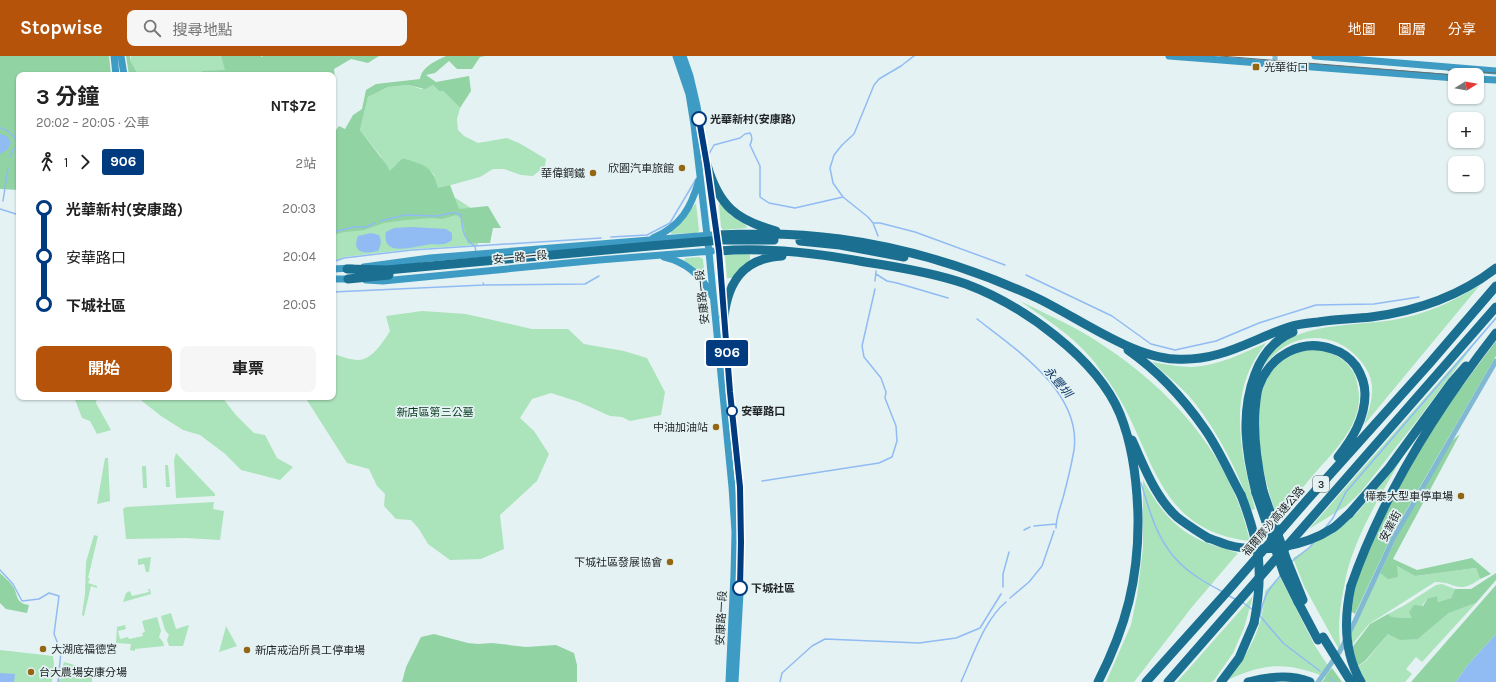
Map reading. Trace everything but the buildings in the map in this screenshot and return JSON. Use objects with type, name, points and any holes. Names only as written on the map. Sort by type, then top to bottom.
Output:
[{"type":"highway","points":[[707,165],[716,189],[722,200],[732,211],[754,224],[793,235]]},
{"type":"highway","points":[[717,235],[793,235],[841,239],[919,255],[971,271],[1037,299],[1110,337],[1139,350],[1154,356],[1175,359],[1193,359],[1220,355],[1290,327],[1318,322],[1369,317],[1418,308],[1438,301],[1464,288],[1496,268]]},
{"type":"highway","points":[[347,269],[387,270],[722,240],[775,243],[831,250],[892,260],[951,275],[965,284],[1012,306],[1050,332],[1086,364],[1099,380],[1120,413],[1147,474],[1167,506],[1186,524],[1208,538],[1248,549],[1273,549],[1297,544],[1333,528],[1349,514],[1388,468],[1452,382],[1495,334]]},
{"type":"highway","points":[[348,279],[651,251],[805,241],[840,245],[912,259],[954,270],[971,271]]},
{"type":"highway","points":[[719,251],[766,251],[818,255],[924,273],[965,284]]},
{"type":"highway","points":[[724,317],[730,289],[739,274],[749,266],[765,258],[818,255]]},
{"type":"highway","name":"福爾摩沙高速公路","points":[[1146,682],[1496,286]]},
{"type":"highway","name":"3","points":[[1168,682],[1496,307]]},
{"type":"highway","points":[[1318,322],[1284,336],[1261,358],[1251,384],[1246,405],[1245,422],[1249,465],[1286,558],[1301,601],[1320,639],[1345,682]]},
{"type":"highway","points":[[1361,682],[1353,666],[1348,640],[1346,616],[1351,586],[1369,539],[1394,487],[1432,424],[1495,334]]},
{"type":"highway","points":[[1110,337],[1144,362],[1164,380],[1205,429],[1223,460],[1250,518],[1257,544],[1260,567],[1259,593],[1254,623],[1240,658],[1221,682]]},
{"type":"highway","points":[[1260,492],[1254,437],[1255,414],[1259,386],[1266,372],[1286,352],[1307,346],[1325,346],[1338,351],[1352,360],[1364,382],[1365,394],[1363,411],[1357,428],[1350,441],[1308,499]]},
{"type":"highway","points":[[1098,682],[1116,644],[1123,624],[1132,592],[1137,548],[1138,503],[1135,479],[1127,438],[1120,413]]},
{"type":"highway","points":[[1320,639],[1351,682]]},
{"type":"highway","points":[[1248,682],[1276,678],[1294,678],[1307,681]]},
{"type":"main road","points":[[114,56],[116,72]]},
{"type":"main road","points":[[121,56],[124,72]]},
{"type":"main road","name":"安康路一段","points":[[676,56],[689,94],[700,176],[732,482],[734,532],[728,682]]},
{"type":"main road","name":"安康路一段","points":[[683,56],[690,76],[707,165],[717,235],[731,404],[740,487],[741,575],[735,682]]},
{"type":"main road","points":[[689,56],[690,76]]},
{"type":"main road","points":[[1168,56],[1448,77]]},
{"type":"main road","points":[[1315,56],[1496,71]]},
{"type":"main road","points":[[1484,79],[1496,80]]},
{"type":"main road","points":[[647,240],[666,231],[681,219],[691,202],[700,176]]},
{"type":"main road","name":"安一路一段","points":[[336,270],[430,258],[717,235]]},
{"type":"main road","points":[[607,244],[608,260]]},
{"type":"main road","name":"安一路一段","points":[[336,279],[383,281],[599,260],[719,251]]},
{"type":"main road","points":[[657,256],[676,260],[693,271],[707,287],[714,300]]},
{"type":"street","points":[[1275,56],[1275,65]]},
{"type":"street","name":"安業街","points":[[1318,682],[1340,651],[1394,537],[1496,361]]},
{"type":"green space","points":[[0,56],[109,56],[111,72],[16,72],[16,190],[0,189]]},
{"type":"green space","points":[[126,56],[130,56],[130,60],[136,72],[129,72]]},
{"type":"green space","points":[[131,56],[221,56],[226,71],[136,72],[130,60]]},
{"type":"green space","points":[[221,56],[379,56],[368,63],[351,59],[334,69],[334,72],[200,72],[225,70]]},
{"type":"green space","points":[[446,56],[485,56],[480,57],[472,69],[457,69],[449,61],[435,73],[426,75],[436,82],[469,76],[471,91],[460,108],[443,91],[439,91],[433,85],[425,89],[408,85],[388,87],[368,97],[360,130],[388,167],[389,171],[403,158],[426,167],[430,170],[436,180],[438,188],[450,185],[459,209],[488,206],[501,228],[493,228],[490,243],[468,243],[461,218],[456,215],[442,219],[431,218],[384,223],[364,230],[336,234],[336,130],[339,126],[345,129],[353,115],[362,109],[366,90],[376,84],[420,79],[423,71],[433,62]]},
{"type":"green space","points":[[408,85],[421,89],[433,85],[439,91],[443,91],[460,108],[457,119],[458,130],[464,136],[478,143],[507,138],[519,143],[546,159],[545,166],[533,176],[521,175],[504,169],[493,169],[480,177],[440,188],[471,208],[478,219],[478,245],[412,249],[344,257],[336,261],[336,156],[382,158],[360,130],[368,97],[388,87]],"holes":[[[403,158],[432,172],[435,176],[399,161]]]},
{"type":"green space","points":[[696,203],[699,231],[696,233],[671,234],[671,232]]},
{"type":"green space","points":[[719,204],[721,204],[730,215],[746,225],[747,228],[723,230],[721,227]]},
{"type":"green space","points":[[749,254],[750,260],[738,270],[732,278],[727,278],[725,255]]},
{"type":"green space","points":[[699,257],[703,259],[705,275],[703,277],[684,261],[685,258]]},
{"type":"green space","points":[[1480,285],[1364,425],[1372,396],[1370,378],[1367,370],[1360,360],[1341,344],[1322,338],[1303,339],[1284,347],[1264,365],[1274,350],[1299,334],[1330,327],[1393,320],[1417,314],[1449,302]]},
{"type":"green space","points":[[1020,301],[1080,331],[1104,346],[1128,363],[1172,402],[1209,446],[1224,471],[1238,502],[1250,541],[1218,534],[1193,521],[1174,503],[1160,482],[1124,407],[1096,364],[1067,334]]},
{"type":"green space","name":"新店區第三公墓","points":[[422,311],[466,314],[532,329],[568,329],[584,344],[624,351],[647,358],[665,392],[661,415],[630,421],[622,417],[610,416],[579,402],[551,393],[532,399],[520,418],[534,431],[549,454],[537,481],[500,515],[504,549],[481,559],[450,560],[428,544],[419,529],[411,520],[396,519],[384,506],[385,494],[377,486],[369,469],[347,463],[307,400],[336,400],[336,355],[358,360],[372,354],[377,350],[390,331],[386,316]]},
{"type":"green space","points":[[1484,331],[1419,418],[1360,493],[1346,506],[1309,529]]},
{"type":"green space","points":[[1496,341],[1496,356],[1393,533],[1355,614],[1349,610],[1358,570],[1394,489],[1433,425]]},
{"type":"green space","points":[[1266,343],[1250,369],[1244,386],[1241,403],[1240,421],[1243,457],[1255,509],[1251,510],[1234,467],[1212,427],[1194,402],[1179,386],[1152,362],[1192,367],[1202,366],[1221,362]]},
{"type":"green space","points":[[1311,349],[1336,355],[1350,367],[1355,375],[1358,388],[1359,401],[1357,413],[1339,446],[1277,518],[1264,472],[1259,446],[1258,420],[1261,395],[1270,374],[1286,358]]},
{"type":"green space","points":[[75,400],[96,400],[96,403],[111,430],[97,434],[90,421],[82,418]]},
{"type":"green space","points":[[224,400],[235,414],[254,433],[265,435],[277,458],[293,467],[280,480],[241,470],[224,453],[200,435],[183,430],[161,416],[142,401]]},
{"type":"green space","points":[[1460,434],[1393,559],[1417,570],[1472,558],[1491,574],[1480,579],[1476,568],[1415,576],[1397,566],[1398,577],[1388,579],[1380,573],[1398,534],[1452,441]]},
{"type":"green space","points":[[176,453],[215,494],[215,496],[176,498],[174,460]]},
{"type":"green space","points":[[1403,456],[1366,523],[1348,568],[1340,616],[1339,639],[1342,655],[1304,586],[1293,558],[1309,548],[1315,542],[1332,534],[1357,513]]},
{"type":"green space","points":[[105,458],[108,458],[110,501],[97,504]]},
{"type":"green space","points":[[165,465],[168,465],[170,487],[166,487]]},
{"type":"green space","points":[[142,466],[146,466],[147,488],[143,488]]},
{"type":"green space","points":[[1143,480],[1164,512],[1185,532],[1199,540],[1238,553],[1192,607],[1134,682],[1106,682],[1131,625],[1137,596],[1143,548]]},
{"type":"green space","points":[[214,502],[213,509],[224,511],[220,540],[186,538],[126,539],[123,509],[126,507]]},
{"type":"green space","points":[[94,535],[98,536],[88,583],[97,586],[97,588],[91,586],[84,616],[82,615],[85,594],[86,562]]},
{"type":"green space","points":[[151,557],[149,572],[146,572],[144,564],[138,565],[138,559]]},
{"type":"green space","points":[[1397,566],[1415,576],[1476,568],[1480,579],[1473,584],[1462,587],[1435,582],[1369,624],[1350,647],[1348,636],[1380,573],[1388,578]]},
{"type":"green space","points":[[0,573],[12,585],[19,600],[24,604],[29,605],[27,613],[6,609],[0,603]]},
{"type":"green space","points":[[1496,573],[1496,580],[1476,603],[1449,613],[1418,639],[1400,640],[1388,634],[1365,661],[1356,667],[1351,649],[1370,624],[1388,614],[1392,617],[1412,618],[1409,612],[1414,605],[1423,606],[1428,598],[1437,596],[1438,602],[1451,598],[1455,589],[1471,589]]},
{"type":"green space","points":[[1280,577],[1315,646],[1339,682],[1309,671],[1283,666],[1258,669],[1228,680],[1243,659],[1254,638],[1264,604],[1265,591]]},
{"type":"green space","points":[[1442,584],[1455,589],[1451,598],[1438,602],[1436,596],[1428,598],[1412,618],[1392,617],[1388,614],[1436,585]]},
{"type":"green space","points":[[1496,585],[1496,634],[1467,666],[1456,682],[1411,682]]},
{"type":"green space","points":[[148,589],[150,589],[151,594],[123,602],[126,593],[130,591],[132,596],[149,592]]},
{"type":"green space","points":[[1253,596],[1244,628],[1233,653],[1215,679],[1212,682],[1177,682]]},
{"type":"green space","points":[[1476,603],[1422,662],[1416,657],[1406,669],[1412,674],[1405,682],[1364,682],[1357,667],[1366,661],[1388,634],[1418,639],[1449,613]]},
{"type":"green space","points":[[171,613],[176,629],[189,625],[183,646],[169,646],[167,640],[169,635],[165,630],[161,616]]},
{"type":"green space","points":[[157,617],[161,631],[159,637],[164,646],[135,649],[135,651],[130,650],[131,644],[116,643],[117,627],[125,625],[126,629],[118,631],[120,639],[143,636],[142,633],[145,632],[142,621]]},
{"type":"green space","points":[[226,626],[237,646],[219,652]]},
{"type":"green space","points":[[434,634],[468,643],[478,644],[492,643],[526,647],[556,645],[574,653],[577,665],[577,682],[402,682],[406,667],[421,637]]},
{"type":"green space","name":"台大農場安康分場","points":[[0,650],[53,656],[54,664],[52,682],[0,682]]},
{"type":"green space","points":[[64,662],[92,670],[92,682],[58,682]]},
{"type":"green space","points":[[1332,668],[1342,682],[1322,682]]},
{"type":"water","points":[[0,134],[7,136],[11,143],[7,150],[0,154]]},
{"type":"water","points":[[411,227],[446,229],[452,233],[452,240],[443,244],[429,244],[399,249],[388,245],[386,240],[386,232],[394,228]]},
{"type":"water","points":[[371,233],[379,235],[381,239],[378,251],[365,252],[358,249],[356,242],[358,236]]},
{"type":"water","points":[[1496,634],[1496,682],[1456,682],[1467,666]]},
{"type":"water","points":[[0,673],[15,674],[14,682],[0,682]]},
{"type":"waterway","points":[[878,236],[873,223],[868,217],[843,197],[833,183],[830,168],[834,155],[854,134],[874,85],[879,79],[901,66],[914,56]]},
{"type":"waterway","points":[[0,128],[6,130],[16,140]]},
{"type":"waterway","points":[[709,154],[714,145],[740,138],[745,134],[750,133],[752,136],[750,145],[760,166],[760,197],[769,203],[795,208],[843,197]]},
{"type":"waterway","points":[[10,157],[13,150],[16,148]]},
{"type":"waterway","points":[[3,201],[8,168]]},
{"type":"waterway","points":[[611,237],[647,235],[670,223],[696,179]]},
{"type":"waterway","points":[[0,209],[16,214]]},
{"type":"waterway","points":[[380,221],[405,215],[438,216],[456,213],[461,215],[466,237],[475,246],[601,238]]},
{"type":"waterway","points":[[336,231],[354,227],[366,227],[375,223]]},
{"type":"waterway","points":[[874,223],[880,223],[915,232],[1005,265]]},
{"type":"waterway","points":[[336,261],[344,258],[412,250],[475,246],[476,252]]},
{"type":"waterway","name":"永豐圳","points":[[875,281],[876,271]]},
{"type":"waterway","name":"永豐圳","points":[[876,274],[887,281],[948,298]]},
{"type":"waterway","points":[[1026,275],[1112,316],[1151,344],[1175,350],[1216,341],[1259,323],[1316,305],[1374,304],[1419,297]]},
{"type":"waterway","points":[[483,283],[484,285],[585,284],[599,276]]},
{"type":"waterway","points":[[336,292],[484,285]]},
{"type":"waterway","points":[[762,481],[879,463],[892,457],[897,441],[896,426],[885,398],[886,392],[881,378],[864,357],[862,346],[875,289]]},
{"type":"waterway","points":[[1325,528],[1333,518],[1346,492],[1496,318]]},
{"type":"waterway","name":"永豐圳","points":[[977,319],[1027,359],[1044,375],[1068,410],[1074,429],[1074,450],[1057,517],[1056,528]]},
{"type":"waterway","points":[[1141,483],[1158,532],[1168,550],[1191,573],[1223,592]]},
{"type":"waterway","points":[[1034,526],[1056,524]]},
{"type":"waterway","points":[[1024,530],[1030,527]]},
{"type":"waterway","name":"永豐圳","points":[[1010,598],[1029,582],[1042,566],[1054,531]]},
{"type":"waterway","points":[[1291,562],[1314,542]]},
{"type":"waterway","points":[[1003,587],[1003,574],[1009,552]]},
{"type":"waterway","name":"永豐圳","points":[[0,570],[13,584],[22,601],[39,599],[49,593],[59,596],[54,634],[61,652],[58,682]]},
{"type":"waterway","points":[[1260,616],[1267,594],[1280,576]]},
{"type":"waterway","points":[[780,682],[782,673],[812,646],[825,639],[919,643],[956,638],[980,628],[1001,594]]},
{"type":"waterway","points":[[1229,596],[1237,600]]},
{"type":"waterway","name":"永豐圳","points":[[961,682],[985,628],[991,618],[1006,602]]},
{"type":"waterway","points":[[1242,602],[1253,610]]},
{"type":"waterway","points":[[1261,617],[1283,643],[1320,671]]},
{"type":"waterway","points":[[1330,678],[1335,682]]},
{"type":"tram line","points":[[1220,56],[1448,74]]},
{"type":"tram line","points":[[1484,72],[1496,73]]},
{"type":"bus line","name":"906","points":[[699,119],[719,251],[730,392],[740,487],[740,588]]},
{"type":"place","name":"光華街口","points":[[1256,67]]},
{"type":"place","name":"光華新村(安康路)","points":[[699,119]]},
{"type":"place","name":"欣園汽車旅館","points":[[682,168]]},
{"type":"place","name":"華偉鋼鐵","points":[[593,173]]},
{"type":"place","name":"安華路口","points":[[732,411]]},
{"type":"place","name":"中油加油站","points":[[716,427]]},
{"type":"place","name":"樺泰大型車停車場","points":[[1461,496]]},
{"type":"place","name":"下城社區發展協會","points":[[670,562]]},
{"type":"place","name":"下城社區","points":[[740,588]]},
{"type":"place","name":"大湖底福德宮","points":[[43,649]]},
{"type":"place","name":"新店戒治所員工停車場","points":[[247,650]]},
{"type":"place","name":"台大農場安康分場","points":[[31,672]]}]
